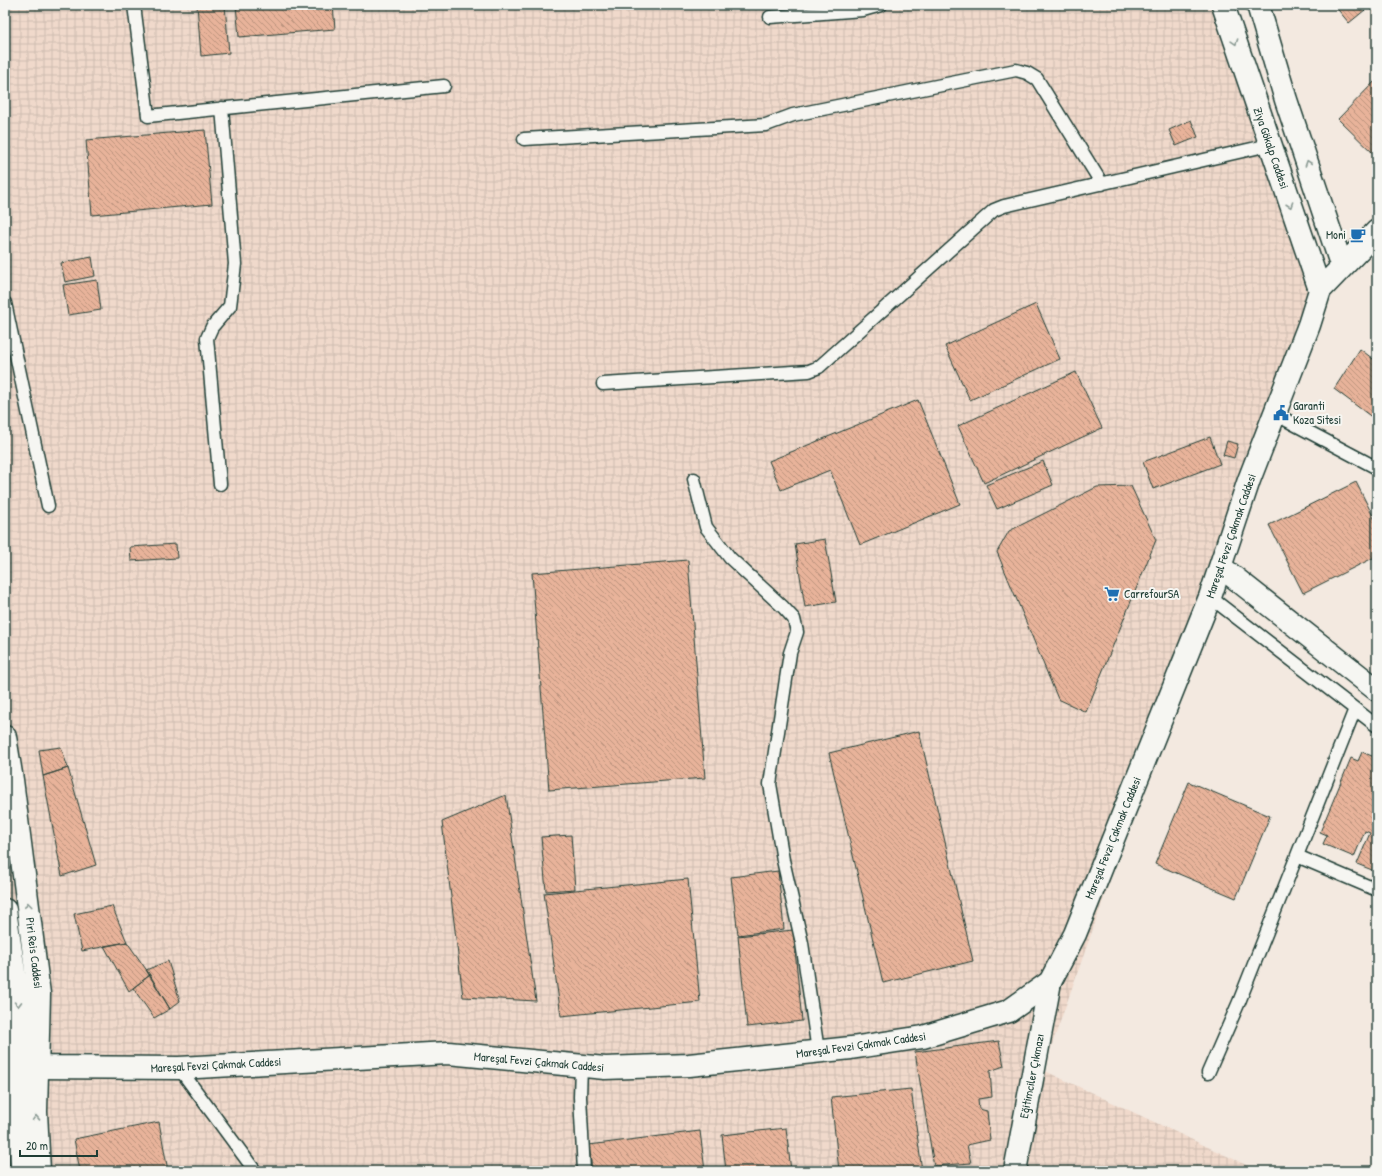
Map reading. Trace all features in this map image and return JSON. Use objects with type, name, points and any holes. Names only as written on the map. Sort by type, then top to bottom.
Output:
[{"type":"street","name":"Ziya Gökalp Caddesi","points":[[1223,5],[1320,290]]},
{"type":"street","points":[[1258,5],[1286,100],[1342,267]]},
{"type":"street","name":"Mareşal Fevzi Çakmak Caddesi","points":[[20,1065],[179,1068],[448,1053],[605,1068],[689,1065],[818,1051],[923,1037],[1009,1011],[1050,982],[1075,934],[1210,597],[1249,480],[1275,414],[1320,290],[1377,231]]},
{"type":"street","points":[[1221,567],[1377,690]]},
{"type":"street","name":"Piri Reis Caddesi","points":[[5,737],[12,780],[39,994],[20,1065],[36,1112],[38,1171]]},
{"type":"street","name":"Piri Reis Caddesi","points":[[5,910],[17,993],[20,1065],[18,1109],[22,1171]]},
{"type":"street","name":"Eğitimciler Çıkmazı","points":[[1014,1171],[1050,982]]},
{"type":"lane","points":[[134,5],[148,116],[444,86]]},
{"type":"lane","points":[[770,17],[863,10],[881,5]]},
{"type":"lane","points":[[524,139],[766,125],[793,115],[1016,70],[1027,73],[1037,79],[1102,184]]},
{"type":"lane","points":[[220,484],[206,338],[212,326],[230,306],[235,264],[222,108]]},
{"type":"lane","points":[[603,384],[809,371],[819,367],[994,210],[1004,206],[1270,146]]},
{"type":"lane","points":[[5,303],[48,506]]},
{"type":"lane","points":[[1275,414],[1377,468]]},
{"type":"lane","points":[[694,479],[706,527],[730,558],[783,606],[794,619],[796,632],[790,653],[770,784],[783,860],[802,943],[818,1051]]},
{"type":"lane","points":[[1210,597],[1377,726]]},
{"type":"lane","points":[[1208,1072],[1239,1002],[1355,709]]},
{"type":"lane","points":[[1297,856],[1377,890]]},
{"type":"lane","points":[[580,1066],[580,1098],[584,1171]]},
{"type":"lane","points":[[179,1068],[255,1171]]},
{"type":"shaded area","points":[[5,5],[1223,5],[1313,291],[1221,567],[1043,1070],[1259,1171],[5,1171]]},
{"type":"building","points":[[197,5],[225,5],[229,53],[201,56]]},
{"type":"building","points":[[236,5],[333,5],[335,29],[239,37]]},
{"type":"building","points":[[1334,5],[1371,5],[1349,23]]},
{"type":"building","points":[[1377,79],[1377,157],[1338,119]]},
{"type":"building","points":[[1191,120],[1198,137],[1176,146],[1169,130]]},
{"type":"building","points":[[205,130],[212,204],[92,215],[86,140]]},
{"type":"building","points":[[92,257],[95,276],[65,282],[61,263]]},
{"type":"building","points":[[97,280],[101,310],[68,315],[63,285]]},
{"type":"building","points":[[1036,304],[1060,359],[970,400],[945,346]]},
{"type":"building","points":[[1360,349],[1377,362],[1377,421],[1334,389]]},
{"type":"building","points":[[1076,372],[1102,428],[984,483],[958,426]]},
{"type":"building","points":[[918,400],[960,504],[860,545],[830,470],[781,490],[769,461]]},
{"type":"building","points":[[1210,437],[1220,464],[1153,489],[1143,462]]},
{"type":"building","points":[[1227,441],[1238,444],[1234,458],[1223,455]]},
{"type":"building","points":[[1043,461],[1053,485],[997,509],[986,485]]},
{"type":"building","points":[[1356,482],[1377,524],[1377,556],[1303,593],[1269,525]]},
{"type":"building","points":[[1131,486],[1156,540],[1086,712],[1058,699],[997,552],[1009,531],[1097,487]]},
{"type":"building","points":[[825,539],[836,602],[805,607],[795,544]]},
{"type":"building","points":[[176,544],[177,558],[131,561],[130,547]]},
{"type":"building","points":[[688,560],[705,778],[549,790],[532,573]]},
{"type":"building","points":[[919,731],[973,961],[883,983],[829,753]]},
{"type":"building","points":[[61,747],[68,768],[43,776],[39,750]]},
{"type":"building","points":[[1362,752],[1377,758],[1377,872],[1357,864],[1370,833],[1365,831],[1354,857],[1323,844],[1327,835],[1320,832],[1351,758],[1358,761]]},
{"type":"building","points":[[68,768],[96,865],[62,876],[43,776]]},
{"type":"building","points":[[1189,782],[1270,816],[1236,898],[1155,864]]},
{"type":"building","points":[[506,795],[536,1001],[463,997],[442,822]]},
{"type":"building","points":[[571,835],[575,889],[546,891],[541,837]]},
{"type":"building","points":[[778,871],[784,929],[738,935],[731,877]]},
{"type":"building","points":[[688,879],[700,1002],[561,1016],[544,893]]},
{"type":"building","points":[[112,906],[127,942],[82,951],[74,914]]},
{"type":"building","points":[[793,930],[802,1021],[747,1027],[738,936]]},
{"type":"building","points":[[127,942],[150,975],[129,991],[104,946]]},
{"type":"building","points":[[168,961],[180,1001],[170,1009],[146,970]]},
{"type":"building","points":[[150,975],[170,1009],[154,1018],[133,988]]},
{"type":"building","points":[[999,1041],[1004,1066],[990,1071],[992,1097],[978,1099],[979,1109],[987,1111],[990,1140],[967,1145],[971,1163],[934,1166],[915,1052]]},
{"type":"building","points":[[911,1089],[922,1171],[839,1171],[831,1097]]},
{"type":"building","points":[[159,1122],[168,1171],[80,1171],[74,1139]]},
{"type":"building","points":[[786,1128],[791,1171],[726,1171],[722,1135]]},
{"type":"building","points":[[700,1131],[705,1171],[592,1171],[589,1145]]},
{"type":"place","name":"Moni","points":[[1358,235]]},
{"type":"place","name":"Garanti Koza Sitesi","points":[[1281,413]]},
{"type":"place","name":"CarrefourSA","points":[[1112,594]]}]
